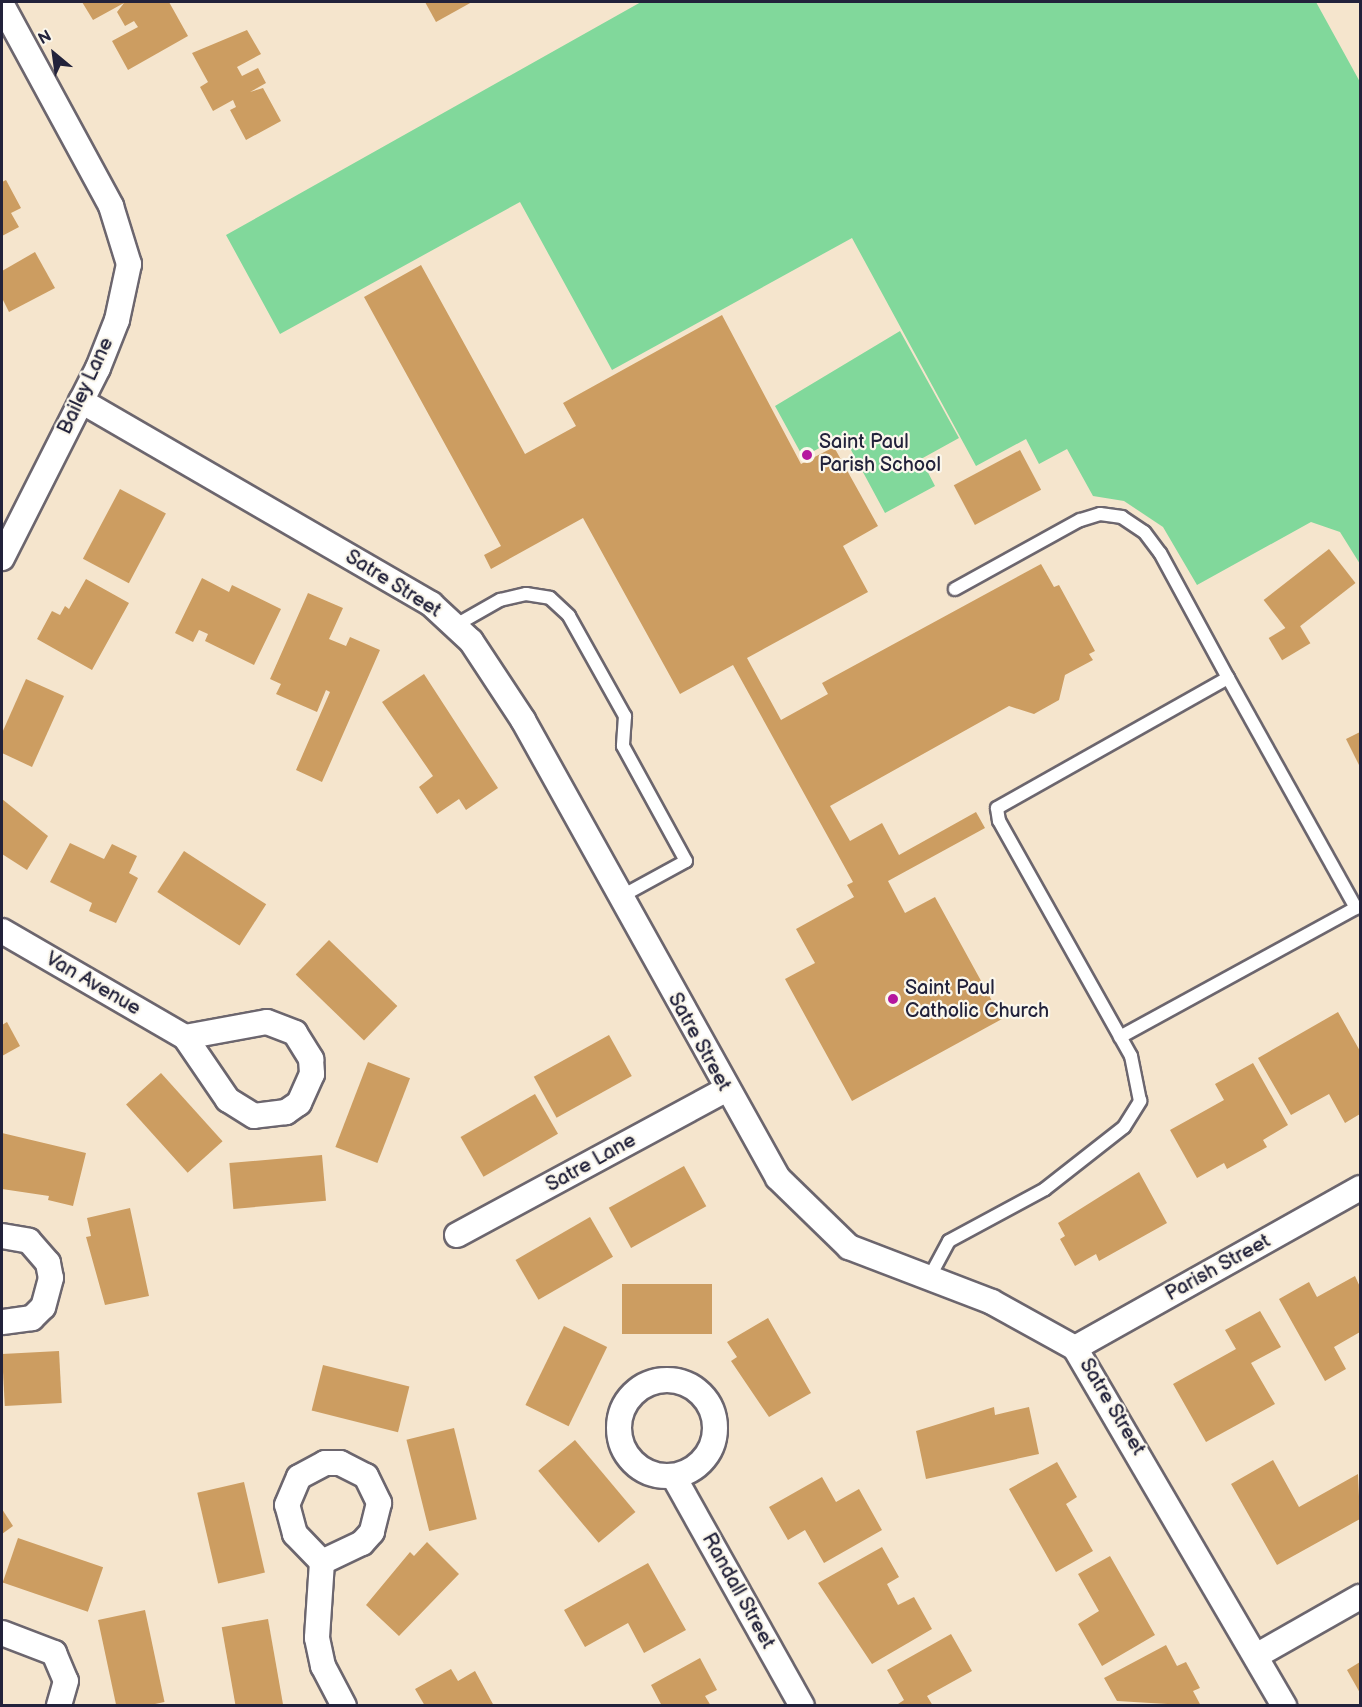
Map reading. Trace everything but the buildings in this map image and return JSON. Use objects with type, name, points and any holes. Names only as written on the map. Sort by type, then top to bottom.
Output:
[{"type":"street","name":"Bailey Lane","points":[[2,5],[111,206],[129,264],[127,284],[81,401],[2,558]]},
{"type":"street","name":"Satre Street","points":[[81,401],[426,601],[456,625],[498,679],[765,1160],[811,1215],[849,1247],[928,1281],[992,1302],[1075,1348],[1284,1706]]},
{"type":"street","name":"Van Avenue","points":[[2,931],[185,1037]]},
{"type":"street","points":[[252,1024],[282,1025],[308,1052],[308,1089],[286,1112],[254,1116],[240,1110],[185,1037],[252,1024]]},
{"type":"street","name":"Satre Lane","points":[[457,1235],[725,1090]]},
{"type":"street","name":"Parish Street","points":[[1075,1348],[1360,1188]]},
{"type":"street","points":[[2,1236],[29,1241],[48,1263],[51,1278],[43,1307],[32,1318],[2,1322]]},
{"type":"street","points":[[665,1380],[701,1394],[714,1413],[716,1430],[705,1459],[674,1477],[634,1463],[619,1435],[625,1404],[649,1383],[665,1380]]},
{"type":"street","name":"Randall Street","points":[[674,1477],[802,1706]]},
{"type":"street","points":[[322,1562],[317,1638],[322,1666],[344,1706]]},
{"type":"street","points":[[1256,1656],[1360,1597]]},
{"type":"street","points":[[2,1633],[54,1653],[66,1681],[59,1706]]},
{"type":"lane","points":[[955,589],[1080,520],[1101,514],[1122,517],[1144,532],[1160,553],[1356,908],[1120,1037]]},
{"type":"lane","points":[[456,625],[494,603],[526,594],[550,598],[569,616],[625,716],[623,746],[686,861],[620,897]]},
{"type":"lane","points":[[928,1281],[950,1241],[1040,1192],[1132,1119],[1140,1101],[1140,1082],[1120,1037],[996,812],[1000,805],[1228,678]]},
{"type":"green space","points":[[641,2],[1316,2],[1360,82],[1360,564],[1340,532],[1311,522],[1197,585],[1163,527],[1124,501],[1093,496],[1067,449],[1039,464],[1026,439],[976,466],[852,238],[612,370],[520,202],[280,334],[226,235]]},
{"type":"green space","points":[[900,331],[959,438],[921,459],[935,486],[885,513],[843,435],[803,457],[775,406]]},
{"type":"place","name":"Saint Paul Parish School","points":[[807,455]]},
{"type":"place","name":"Saint Paul Catholic Church","points":[[893,999]]}]
